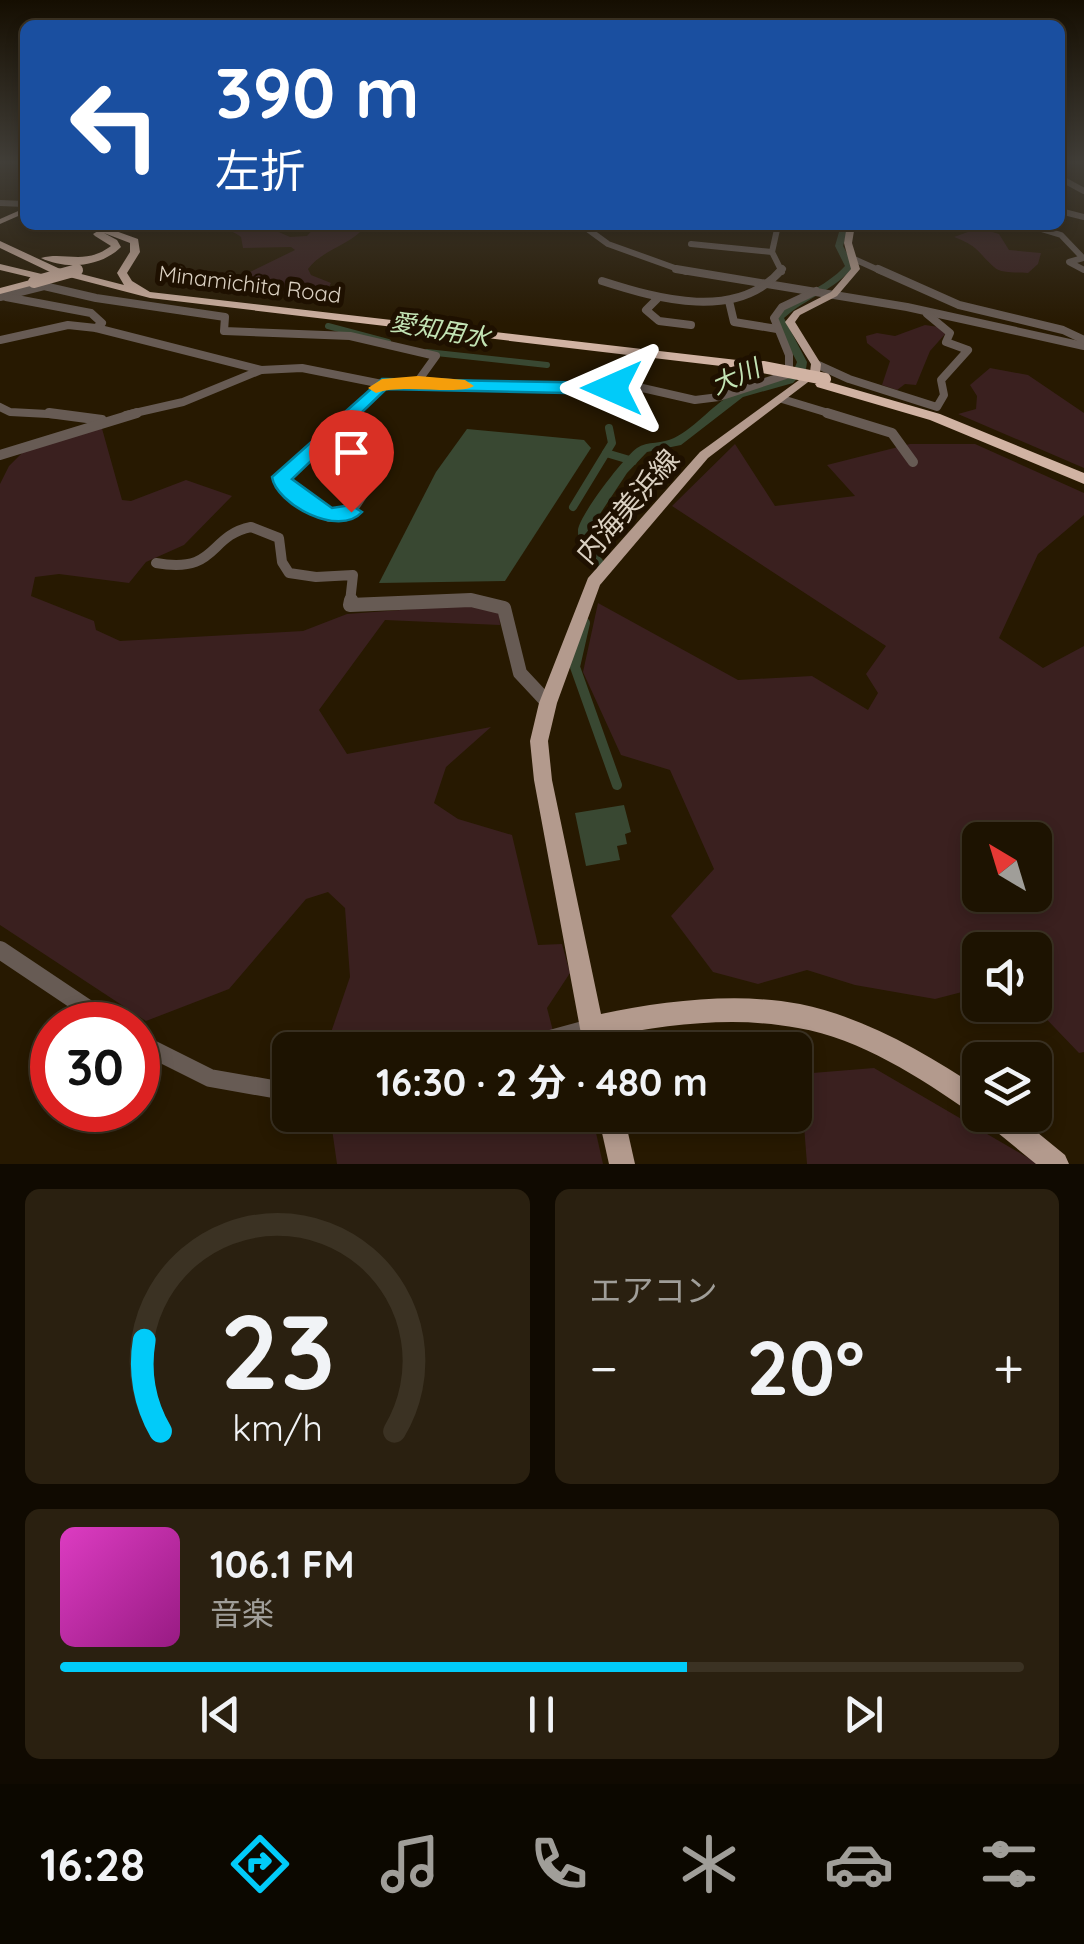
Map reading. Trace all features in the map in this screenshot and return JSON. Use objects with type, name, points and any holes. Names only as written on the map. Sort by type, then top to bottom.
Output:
[{"type":"highway","points":[[96,230],[130,237],[136,244],[122,273],[136,288],[247,308]]},
{"type":"highway","points":[[0,294],[120,250],[121,242],[101,230]]},
{"type":"highway","points":[[0,244],[66,262],[110,254],[116,244],[114,236]]},
{"type":"highway","name":"Minamichita Road","points":[[0,244],[58,278],[100,290],[194,306],[821,375],[1084,476]]},
{"type":"highway","name":"Minamichita Road","points":[[0,244],[34,262],[90,282],[150,295],[763,370]]},
{"type":"highway","points":[[0,267],[100,290]]},
{"type":"main road","points":[[821,375],[791,327],[791,318],[856,269],[848,243],[851,230]]},
{"type":"main road","name":"内海美浜線","points":[[592,1032],[543,780],[539,741],[584,598],[606,564],[704,455],[815,373],[821,375]]},
{"type":"main road","points":[[609,1032],[650,1014],[798,1016],[851,1034],[962,1093]]},
{"type":"main road","points":[[614,1132],[622,1164]]},
{"type":"main road","points":[[1017,1132],[1056,1164]]},
{"type":"street","points":[[588,230],[629,258],[657,266],[824,292],[1082,344]]},
{"type":"street","points":[[602,281],[657,299],[729,301],[783,270],[772,252],[777,230]]},
{"type":"street","points":[[1044,230],[1060,235],[1083,258],[1070,262],[1084,270]]},
{"type":"street","points":[[690,244],[752,254],[772,252]]},
{"type":"street","points":[[854,259],[959,305],[1064,330],[1082,344]]},
{"type":"street","points":[[0,294],[44,286],[225,318],[222,330],[228,332],[350,336],[436,356],[418,382]]},
{"type":"street","points":[[0,340],[68,326],[96,328],[261,370],[302,368],[382,384],[418,382],[586,390],[638,387],[695,400],[789,374],[789,355],[774,318],[782,307],[824,292]]},
{"type":"street","points":[[0,294],[91,313],[102,323],[96,328]]},
{"type":"street","points":[[657,299],[646,310],[659,321],[691,325]]},
{"type":"street","points":[[729,301],[733,304],[734,322],[777,329]]},
{"type":"street","points":[[821,375],[850,379],[937,407],[944,395],[942,380],[968,350],[946,342],[950,332],[922,310]]},
{"type":"street","points":[[0,455],[106,420],[183,402],[261,370]]},
{"type":"street","points":[[371,467],[367,488],[351,512],[329,516],[283,484],[282,477],[382,384]]},
{"type":"street","points":[[782,398],[892,433],[912,462]]},
{"type":"street","points":[[0,407],[10,412],[36,411],[106,420]]},
{"type":"street","points":[[156,563],[197,564],[230,534],[249,526],[264,528],[278,538],[282,562],[290,573],[316,578],[353,575],[350,604],[471,600],[504,608],[520,678],[529,691],[548,703]]},
{"type":"street","points":[[0,950],[78,1002]]},
{"type":"street","points":[[160,1055],[193,1074],[272,1091]]},
{"type":"shaded area","points":[[228,230],[274,230],[290,237],[307,236],[312,230],[362,230],[308,269],[311,275],[331,283],[329,287],[290,294],[260,289],[252,284],[250,272],[295,250],[243,248],[241,237]]},
{"type":"shaded area","points":[[986,230],[999,234],[1009,250],[1041,253],[1038,264],[1028,273],[1001,271],[973,247],[954,237]]},
{"type":"shaded area","points":[[925,325],[939,327],[946,333],[930,351],[916,385],[905,384],[897,390],[882,385],[890,361],[867,343],[866,336],[895,336]]},
{"type":"shaded area","points":[[990,368],[1028,375],[1084,413],[1084,468],[958,414],[976,409],[977,396],[970,385]]},
{"type":"shaded area","points":[[101,425],[122,500],[131,501],[186,480],[232,496],[184,545],[146,562],[129,583],[59,574],[35,577],[31,596],[94,621],[96,630],[120,641],[303,631],[347,614],[467,605],[499,612],[500,625],[385,620],[319,710],[347,754],[491,727],[446,767],[434,803],[458,819],[512,835],[538,945],[562,944],[570,973],[547,1008],[553,1032],[331,1032],[350,977],[345,908],[328,892],[306,899],[229,989],[160,1016],[160,1002],[117,1002],[0,925],[0,484],[9,466],[24,451]]},
{"type":"shaded area","points":[[467,429],[584,440],[591,448],[505,581],[379,583],[436,472]]},
{"type":"shaded area","points":[[735,444],[775,506],[855,496],[827,465],[910,444],[975,444],[1084,493],[1084,515],[1038,554],[999,638],[1043,668],[1084,646],[1084,1052],[1079,1053],[1049,1022],[1052,932],[962,932],[962,992],[935,999],[855,985],[807,970],[758,984],[713,972],[671,916],[714,869],[670,770],[621,755],[583,672],[598,603],[738,680],[812,676],[868,710],[878,693],[866,674],[886,646],[672,506]]},
{"type":"shaded area","points":[[624,805],[631,832],[625,834],[627,844],[617,846],[620,860],[586,866],[575,813]]},
{"type":"shaded area","points":[[874,1068],[962,1119],[962,1132],[984,1132],[1037,1164],[807,1164],[805,1132],[812,1132],[812,1073]]},
{"type":"shaded area","points":[[332,1132],[596,1132],[603,1164],[337,1164]]},
{"type":"waterway","name":"大川","points":[[598,563],[588,552],[585,526],[622,470],[643,449],[677,442],[739,395],[789,381],[801,369],[802,362],[779,318],[831,284],[850,266],[839,246],[844,230]]},
{"type":"waterway","name":"愛知用水","points":[[328,326],[388,342]]},
{"type":"waterway","name":"愛知用水","points":[[427,352],[547,365]]},
{"type":"waterway","name":"愛知用水","points":[[573,507],[612,443],[609,428]]},
{"type":"waterway","name":"愛知用水","points":[[606,453],[633,461]]},
{"type":"waterway","name":"愛知用水","points":[[585,623],[575,667],[617,785]]},
{"type":"slow traffic","points":[[376,388],[382,384],[418,382],[465,386]]},
{"type":"route","points":[[351,512],[329,516],[283,484],[282,477],[382,384],[612,388]]}]
